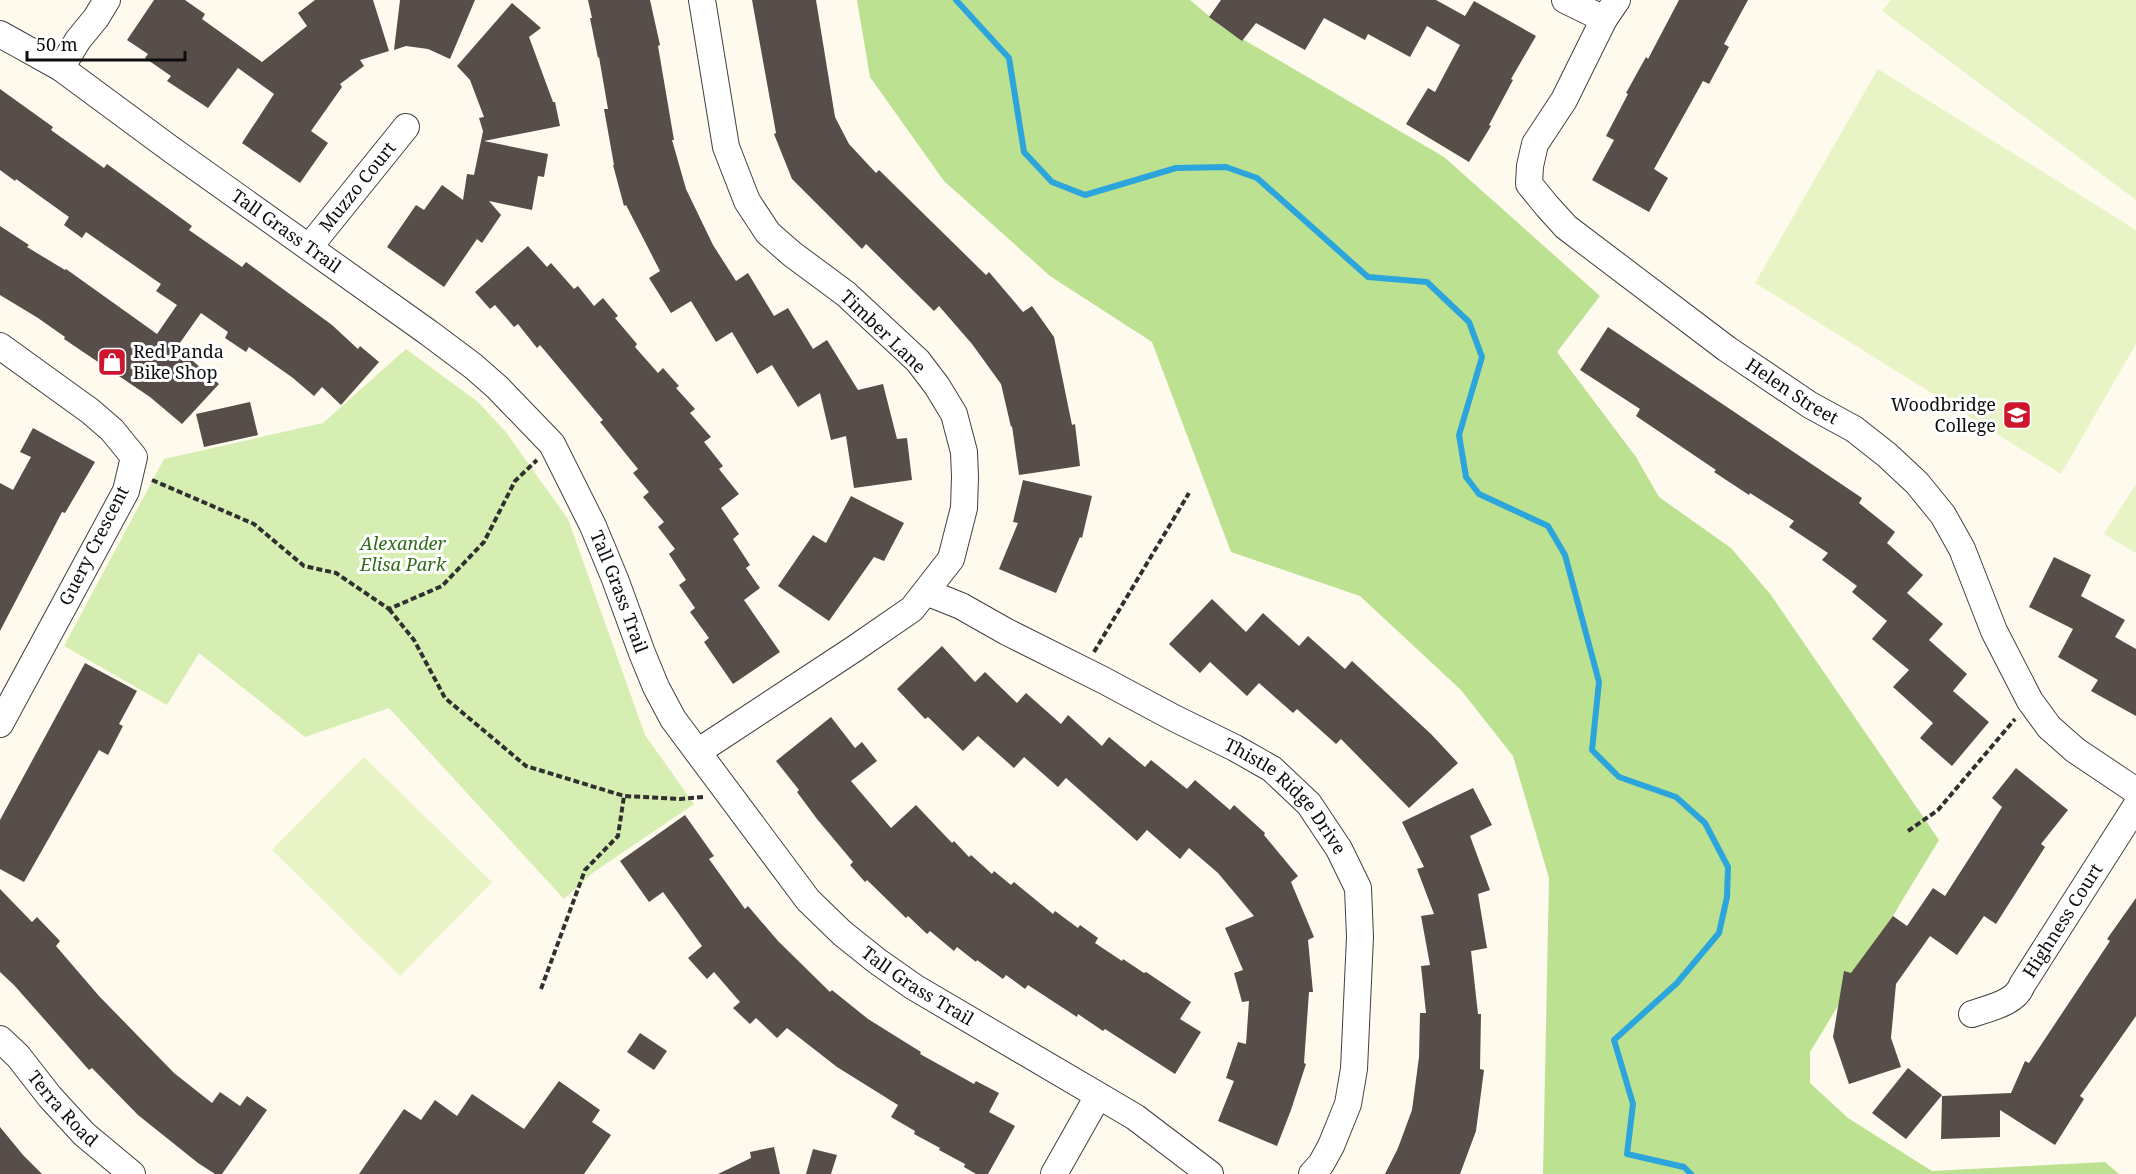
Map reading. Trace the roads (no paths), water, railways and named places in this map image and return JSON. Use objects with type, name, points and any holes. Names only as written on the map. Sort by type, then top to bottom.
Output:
[{"type":"street","points":[[61,68],[78,39],[96,18],[107,0]]},
{"type":"street","name":"Timber Lane","points":[[699,751],[912,609],[951,559],[964,508],[964,452],[954,414],[918,361],[846,294],[768,233],[747,201],[726,147],[702,0]]},
{"type":"street","points":[[1565,0],[1611,9]]},
{"type":"street","name":"Helen Street","points":[[1611,9],[1564,100],[1535,144],[1530,166],[1530,183],[1566,227],[1727,349],[1810,405],[1854,429],[1917,483],[1943,515],[1962,549],[1994,631],[2030,701],[2049,727],[2075,750],[2136,791]]},
{"type":"street","name":"Tall Grass Trail","points":[[0,34],[61,68],[210,177],[310,246],[473,366],[497,387],[552,444],[576,490],[615,579],[656,687],[673,719],[808,900],[842,933],[914,987],[1135,1117],[1210,1174]]},
{"type":"street","name":"Muzzo Court","points":[[310,246],[406,127]]},
{"type":"street","name":"Guery Crescent","points":[[0,346],[62,390],[112,430],[134,457],[126,491],[0,724]]},
{"type":"street","name":"Thistle Ridge Drive","points":[[926,592],[961,606],[1174,718],[1235,747],[1272,769],[1309,804],[1339,849],[1358,888],[1360,937],[1354,1069],[1348,1104],[1331,1146],[1321,1164],[1312,1174]]},
{"type":"street","name":"Highness Court","points":[[1972,1014],[2013,998],[2020,992],[2022,985],[2136,806]]},
{"type":"street","name":"Terra Road","points":[[0,1039],[18,1056],[50,1097],[84,1134],[132,1174]]},
{"type":"street","points":[[1054,1174],[1098,1096]]},
{"type":"waterway","points":[[956,0],[1009,58],[1024,152],[1052,182],[1085,195],[1176,168],[1226,167],[1257,178],[1368,277],[1427,282],[1469,322],[1482,357],[1459,435],[1466,477],[1479,494],[1548,526],[1565,555],[1599,682],[1592,750],[1619,777],[1676,797],[1705,823],[1728,867],[1727,897],[1719,933],[1677,983],[1614,1040],[1633,1104],[1627,1154],[1684,1167],[1691,1174]]},
{"type":"place","name":"Red Panda Bike Shop","points":[[112,362]]},
{"type":"place","name":"Woodbridge College","points":[[2017,415]]},
{"type":"park label","name":"Alexander Elisa Park","points":[[403,554]]}]
